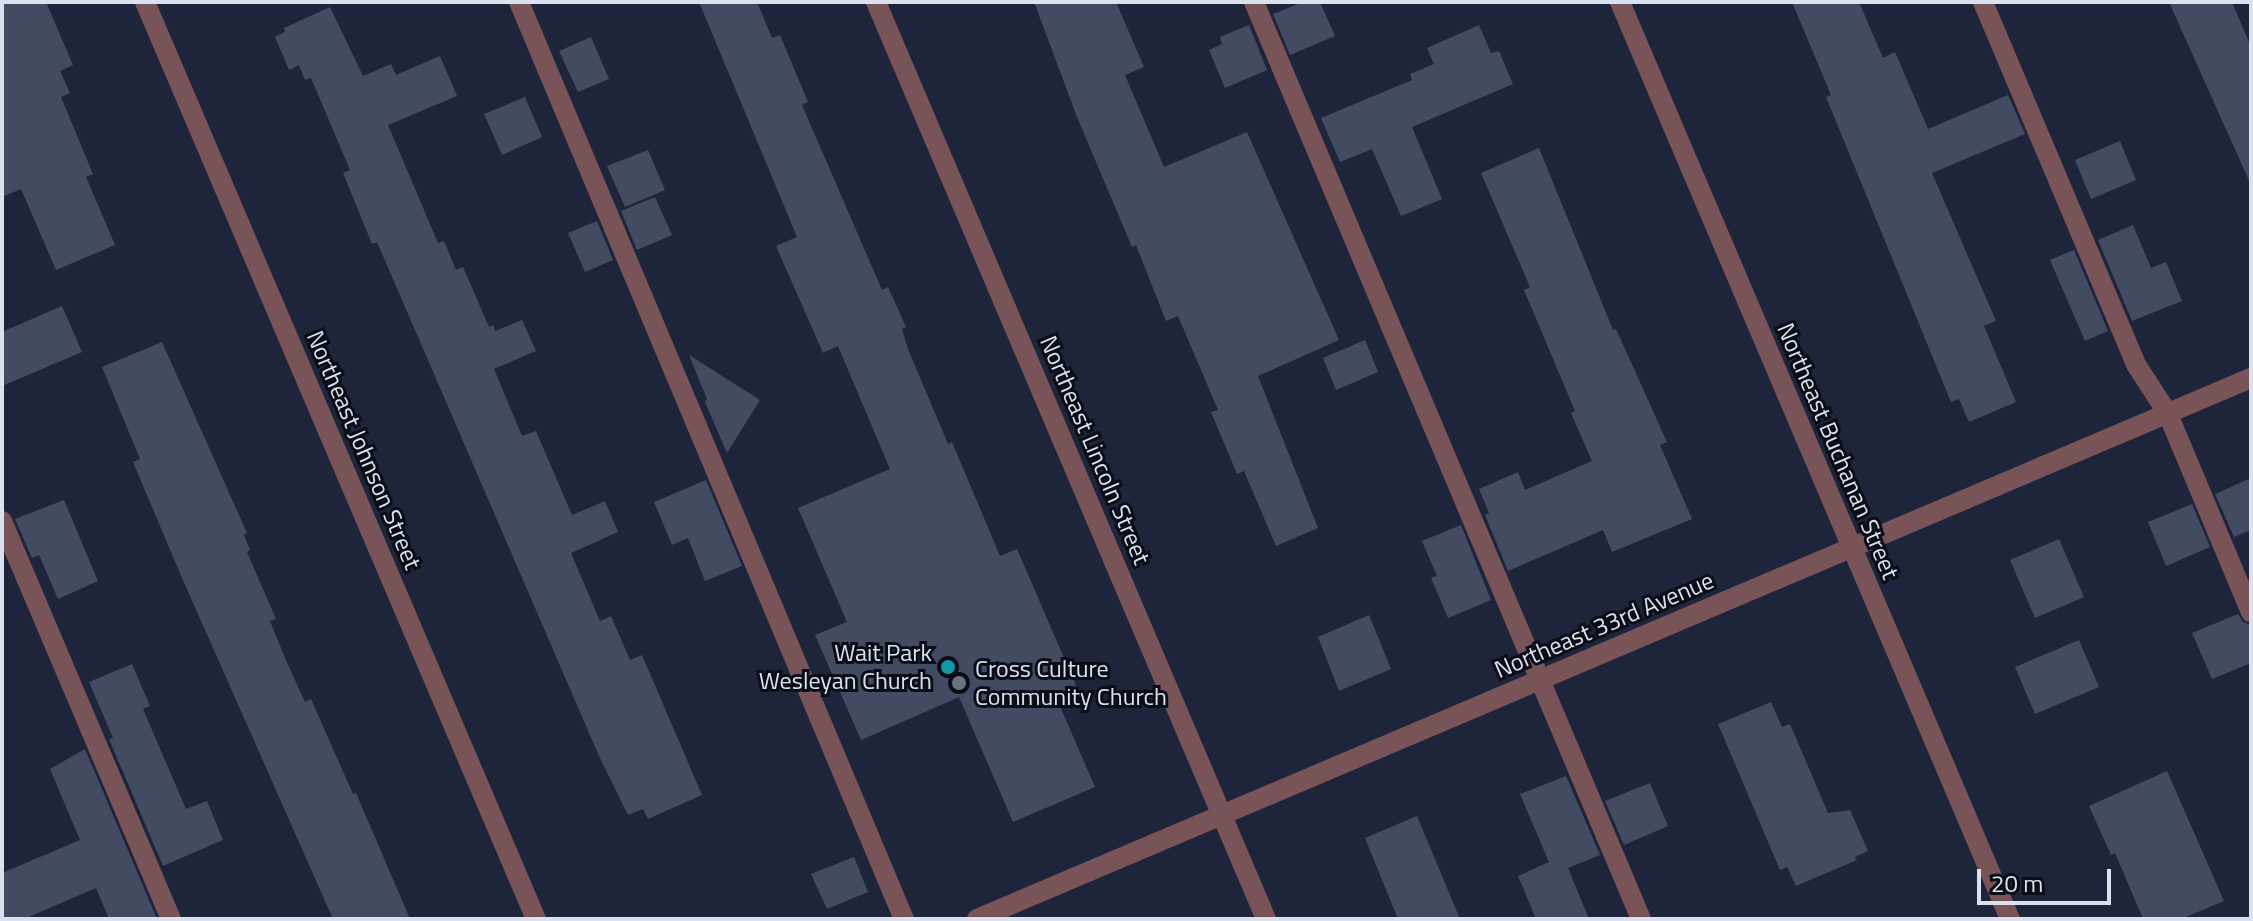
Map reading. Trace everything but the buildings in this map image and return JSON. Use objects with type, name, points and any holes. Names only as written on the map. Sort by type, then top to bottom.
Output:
[{"type":"street","name":"Northeast Johnson Street","points":[[145,2],[536,919]]},
{"type":"street","points":[[519,2],[904,919]]},
{"type":"street","name":"Northeast Lincoln Street","points":[[876,2],[1266,919]]},
{"type":"street","points":[[1254,2],[1641,919]]},
{"type":"street","name":"Northeast Buchanan Street","points":[[1620,2],[2010,919]]},
{"type":"street","points":[[1983,2],[2137,366],[2168,414],[2251,612]]},
{"type":"street","name":"Northeast 33rd Avenue","points":[[977,919],[2251,378]]},
{"type":"street","points":[[2,521],[171,919]]},
{"type":"place","name":"Wait Park Wesleyan Church","points":[[948,667]]},
{"type":"place","name":"Cross Culture Community Church","points":[[959,683]]}]
